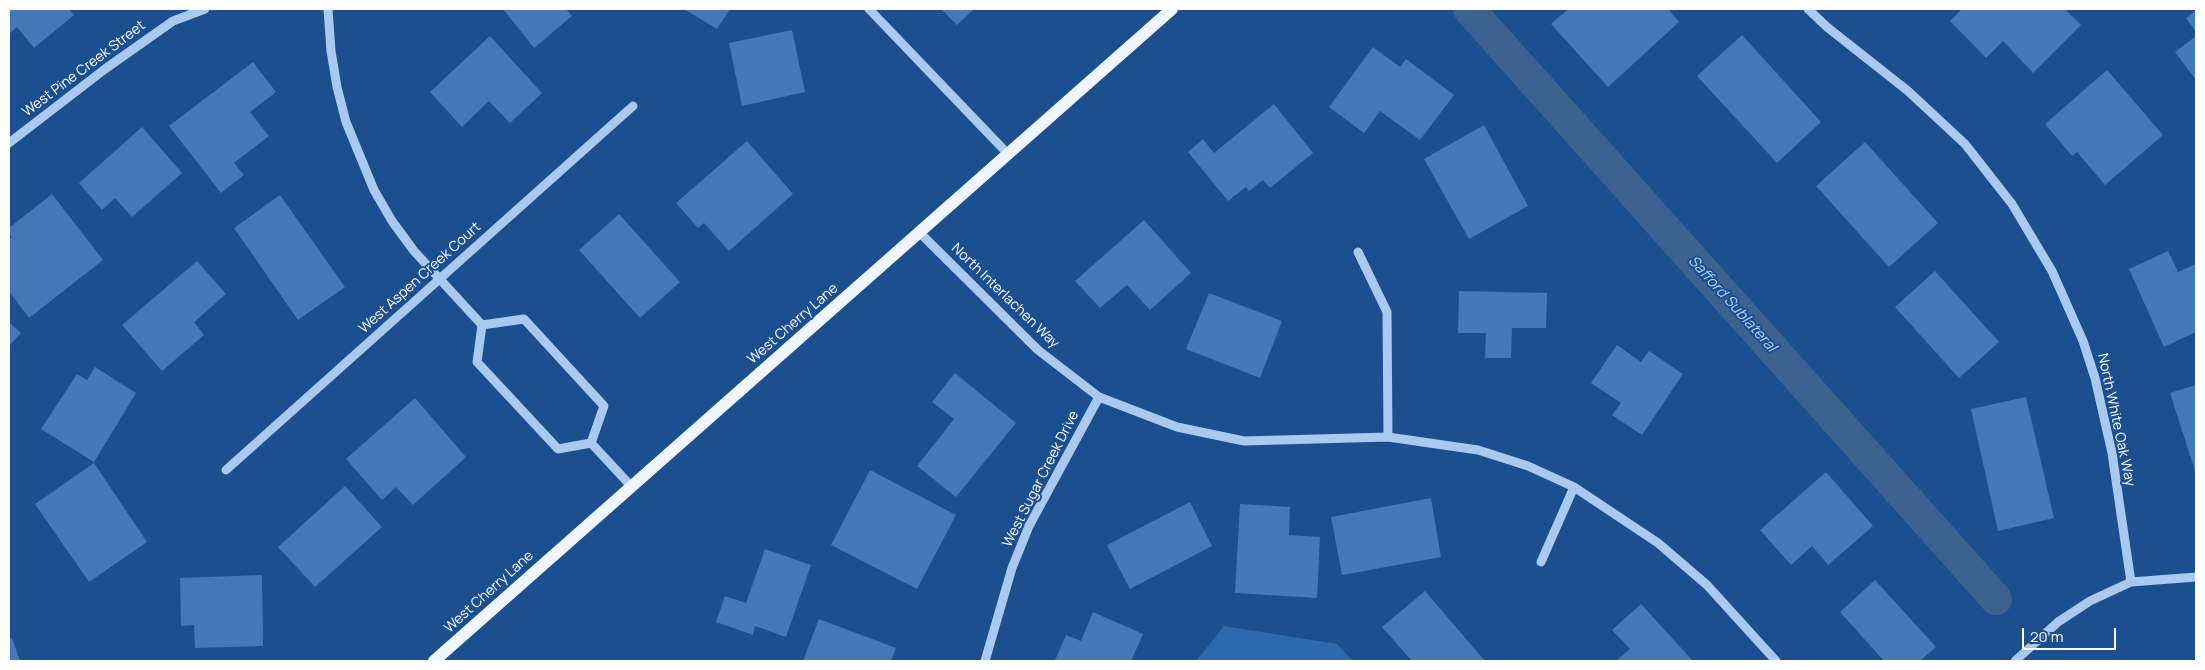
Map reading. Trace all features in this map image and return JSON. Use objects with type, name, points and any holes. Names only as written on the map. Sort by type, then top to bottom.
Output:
[{"type":"main road","name":"West Cherry Lane","points":[[434,661],[1172,9]]},
{"type":"street","name":"West Pine Creek Street","points":[[9,143],[104,69],[173,21],[205,9]]},
{"type":"street","points":[[328,9],[331,51],[337,87],[346,122],[374,190],[392,222],[439,280],[482,325],[478,362],[558,449],[591,443]]},
{"type":"street","points":[[869,9],[1008,154]]},
{"type":"street","name":"North White Oak Way","points":[[1808,9],[1827,27],[1908,91],[1965,144],[1990,173],[2012,204],[2052,271],[2083,341],[2095,378],[2112,453],[2131,582]]},
{"type":"street","name":"West Aspen Creek Court","points":[[226,470],[633,106]]},
{"type":"street","name":"North Interlachen Way","points":[[920,233],[1038,350],[1099,397],[1177,427],[1244,441],[1388,437],[1478,450],[1528,466],[1574,487],[1658,543],[1708,585],[1776,661]]},
{"type":"street","points":[[1358,252],[1387,312],[1388,437]]},
{"type":"street","points":[[482,325],[524,319],[604,406],[591,443]]},
{"type":"street","name":"West Sugar Creek Drive","points":[[985,661],[1012,568],[1029,526],[1099,397]]},
{"type":"street","points":[[591,443],[631,486]]},
{"type":"street","points":[[1541,562],[1574,487]]},
{"type":"street","points":[[2015,661],[2058,622],[2090,601],[2131,582],[2196,576]]},
{"type":"shaded area","points":[[1224,626],[1337,644],[1353,661],[1196,661]]},
{"type":"building","points":[[9,9],[69,9],[74,15],[34,48],[17,27],[9,34]]},
{"type":"building","points":[[503,9],[566,9],[572,16],[534,48]]},
{"type":"building","points":[[684,9],[730,9],[717,29]]},
{"type":"building","points":[[941,9],[974,9],[957,25]]},
{"type":"building","points":[[1568,9],[1668,9],[1679,22],[1608,87],[1551,24]]},
{"type":"building","points":[[1962,9],[2065,9],[2081,25],[2033,73],[2003,41],[1986,58],[1950,21]]},
{"type":"building","points":[[2196,10],[2196,32],[2186,18]]},
{"type":"building","points":[[792,30],[805,92],[742,106],[729,43]]},
{"type":"building","points":[[1742,35],[1821,122],[1777,163],[1697,76]]},
{"type":"building","points":[[490,36],[542,93],[510,123],[489,101],[462,127],[430,92]]},
{"type":"building","points":[[2196,36],[2196,80],[2175,52]]},
{"type":"building","points":[[1373,47],[1400,67],[1406,59],[1454,95],[1420,140],[1380,111],[1364,133],[1329,107]]},
{"type":"building","points":[[253,62],[276,92],[250,112],[269,136],[234,163],[244,175],[221,193],[169,126]]},
{"type":"building","points":[[2107,70],[2163,135],[2105,185],[2077,152],[2072,156],[2045,124]]},
{"type":"building","points":[[1274,104],[1313,153],[1270,188],[1263,180],[1249,191],[1246,187],[1228,201],[1188,152],[1203,139],[1214,153]]},
{"type":"building","points":[[1484,125],[1528,206],[1469,239],[1424,159]]},
{"type":"building","points":[[142,127],[182,173],[132,217],[115,198],[102,210],[79,183]]},
{"type":"building","points":[[747,141],[793,194],[729,251],[704,223],[698,228],[676,203]]},
{"type":"building","points":[[1865,142],[1938,223],[1889,267],[1816,186]]},
{"type":"building","points":[[52,194],[103,260],[29,318],[9,291],[9,239],[12,237],[9,233],[9,228]]},
{"type":"building","points":[[280,195],[345,287],[298,320],[234,228]]},
{"type":"building","points":[[619,214],[680,282],[640,318],[579,250]]},
{"type":"building","points":[[1144,220],[1191,273],[1150,310],[1127,285],[1100,308],[1075,281]]},
{"type":"building","points":[[2168,251],[2178,272],[2196,264],[2196,332],[2164,347],[2129,269]]},
{"type":"building","points":[[197,261],[226,294],[194,322],[204,335],[162,371],[122,325]]},
{"type":"building","points":[[1935,271],[1999,342],[1959,378],[1895,307]]},
{"type":"building","points":[[1459,291],[1547,293],[1546,328],[1512,328],[1511,358],[1485,358],[1486,333],[1458,333]]},
{"type":"building","points":[[1209,293],[1282,321],[1260,378],[1186,349]]},
{"type":"building","points":[[9,322],[21,333],[9,346]]},
{"type":"building","points":[[1617,345],[1641,362],[1649,351],[1683,374],[1642,435],[1612,415],[1621,403],[1591,383]]},
{"type":"building","points":[[95,367],[136,393],[94,462],[41,429],[77,374],[87,380]]},
{"type":"building","points":[[955,373],[1016,423],[956,497],[917,466],[954,419],[932,402]]},
{"type":"building","points":[[2196,385],[2196,474],[2170,393]]},
{"type":"building","points":[[2026,397],[2054,518],[1998,531],[1971,409]]},
{"type":"building","points":[[415,398],[466,457],[413,505],[396,487],[382,500],[346,459]]},
{"type":"building","points":[[94,463],[147,542],[89,582],[35,504]]},
{"type":"building","points":[[870,470],[956,515],[917,589],[831,545]]},
{"type":"building","points":[[1826,472],[1873,526],[1828,565],[1812,546],[1791,565],[1760,530]]},
{"type":"building","points":[[345,486],[382,527],[315,587],[278,547]]},
{"type":"building","points":[[1431,498],[1441,557],[1342,575],[1331,517]]},
{"type":"building","points":[[1190,502],[1212,546],[1130,589],[1107,545]]},
{"type":"building","points":[[1240,504],[1290,507],[1289,535],[1320,537],[1317,598],[1235,593]]},
{"type":"building","points":[[765,549],[811,565],[786,637],[755,626],[753,635],[716,622],[725,596],[746,603]]},
{"type":"building","points":[[262,575],[263,646],[195,648],[194,625],[181,626],[180,578]]},
{"type":"building","points":[[1875,580],[1936,647],[1920,661],[1884,661],[1840,612]]},
{"type":"building","points":[[1425,591],[1485,661],[1412,661],[1382,627]]},
{"type":"building","points":[[1641,604],[1693,661],[1616,661],[1630,649],[1612,630]]},
{"type":"building","points":[[1093,612],[1143,634],[1131,661],[1055,660],[1066,635],[1081,641]]},
{"type":"building","points":[[819,619],[896,648],[891,661],[803,661]]},
{"type":"building","points":[[12,638],[20,661],[9,661],[9,639]]},
{"type":"waterway","name":"Safford Sublateral","points":[[1469,9],[1996,599]]}]
